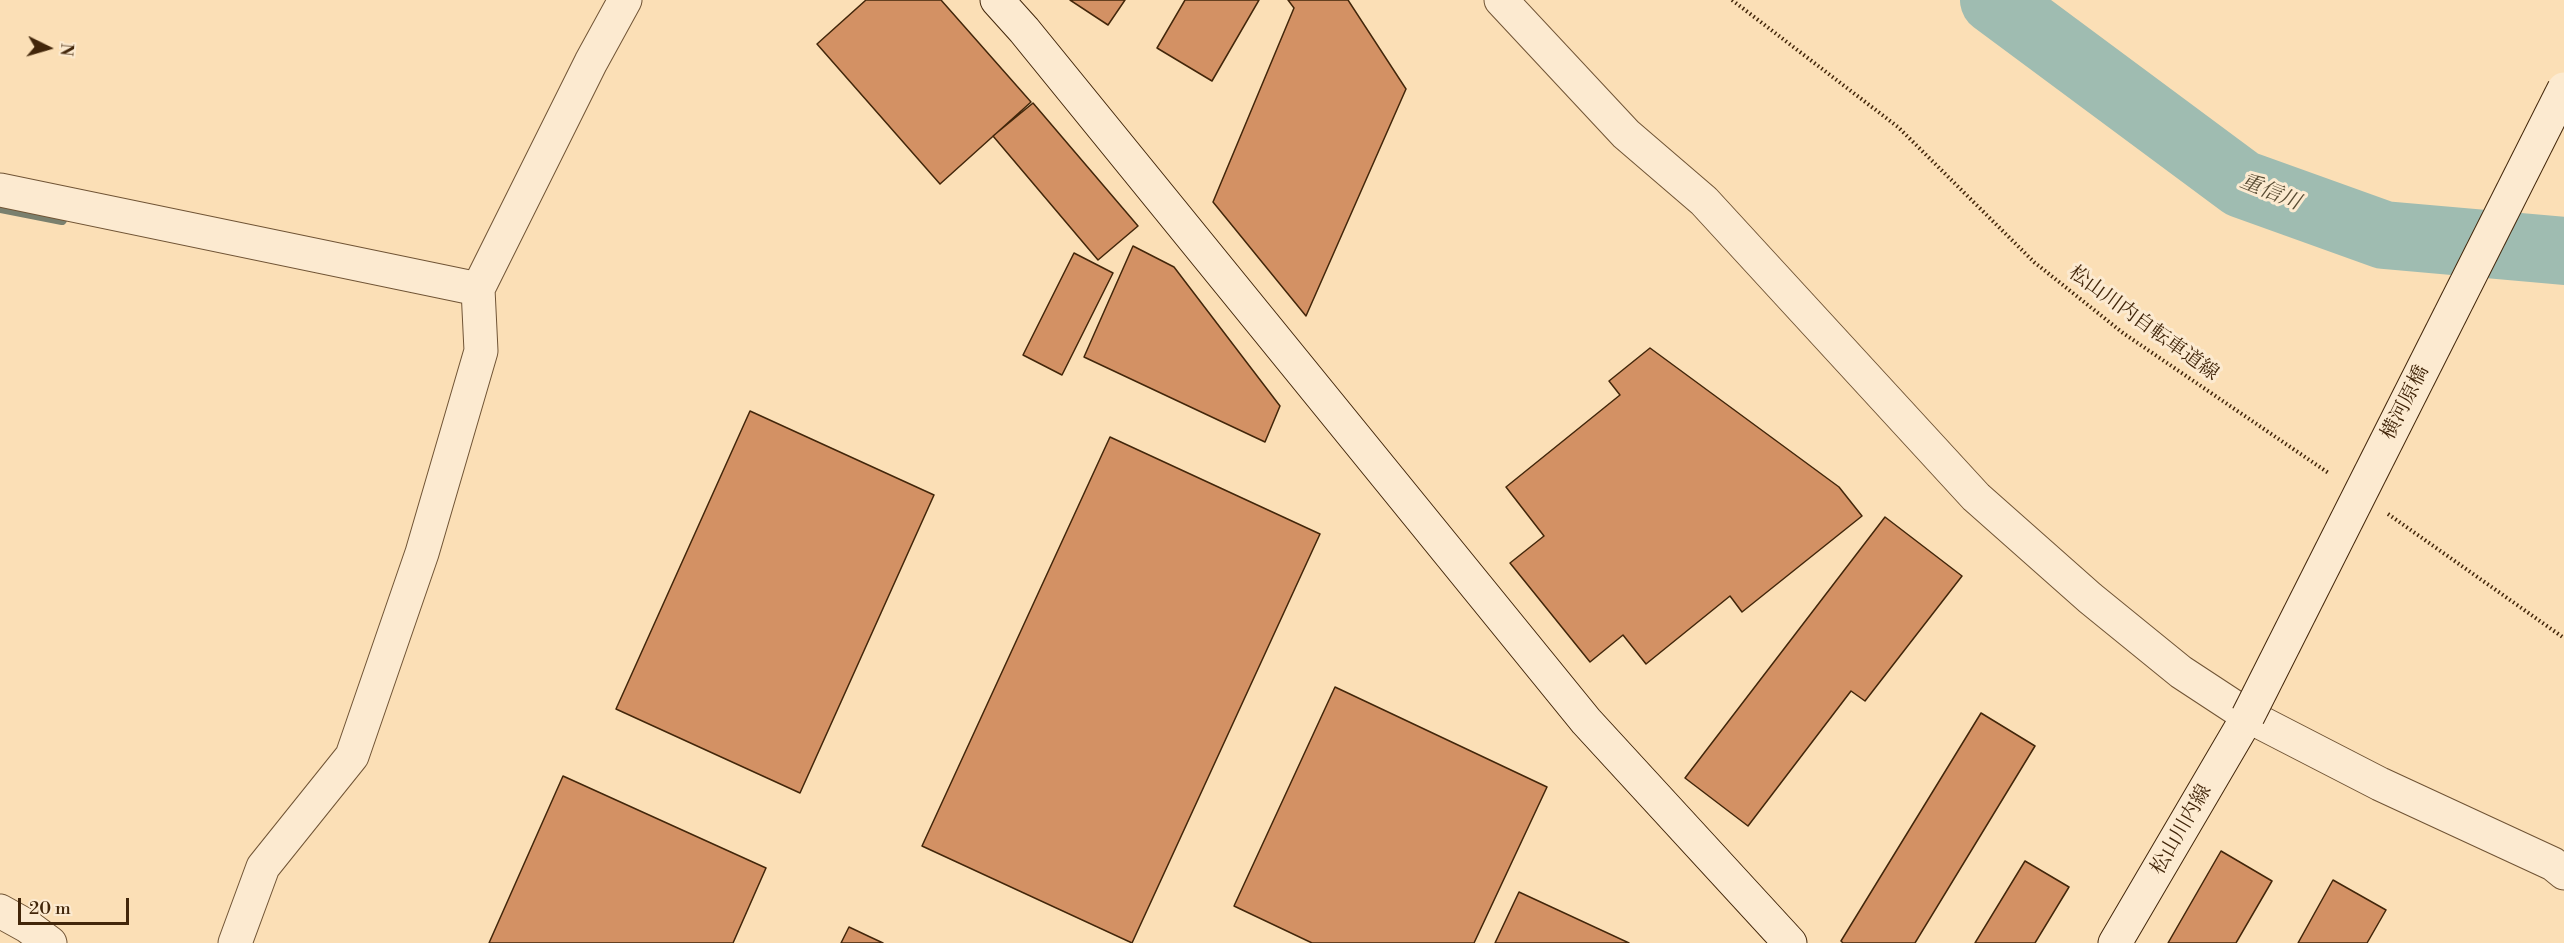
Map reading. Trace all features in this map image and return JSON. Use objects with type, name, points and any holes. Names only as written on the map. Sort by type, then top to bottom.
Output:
[{"type":"street","points":[[235,943],[263,867],[352,756],[422,554],[481,351],[478,289],[591,62],[625,0]]},
{"type":"street","points":[[997,0],[1032,39],[1586,721],[1790,943]]},
{"type":"street","points":[[1501,0],[1626,134],[1704,201],[1976,497],[2090,598],[2172,665],[2248,716],[2380,784],[2553,864],[2564,873]]},
{"type":"street","name":"横河原橋","points":[[2248,716],[2564,89]]},
{"type":"street","points":[[0,190],[478,289]]},
{"type":"street","name":"松山川内線","points":[[2115,943],[2248,716]]},
{"type":"street","points":[[0,911],[27,926],[50,943]]},
{"type":"path","name":"松山川内自転車道線","points":[[1732,0],[1898,127],[2034,262],[2123,333],[2336,479]]},
{"type":"path","points":[[2385,512],[2564,638]]},
{"type":"building","points":[[866,0],[941,0],[1031,102],[940,184],[817,44]]},
{"type":"building","points":[[1070,0],[1125,0],[1108,25]]},
{"type":"building","points":[[1185,0],[1259,0],[1212,81],[1157,48]]},
{"type":"building","points":[[1288,0],[1348,0],[1406,89],[1306,316],[1213,202],[1294,8]]},
{"type":"building","points":[[1033,103],[1138,226],[1098,260],[993,136]]},
{"type":"building","points":[[1133,246],[1174,267],[1280,406],[1265,442],[1084,357]]},
{"type":"building","points":[[1074,253],[1113,273],[1062,375],[1023,355]]},
{"type":"building","points":[[1650,348],[1839,487],[1862,516],[1742,612],[1730,596],[1646,664],[1623,635],[1590,662],[1510,563],[1544,536],[1506,487],[1620,395],[1609,381]]},
{"type":"building","points":[[750,411],[934,495],[800,793],[616,709]]},
{"type":"building","points":[[1110,437],[1320,534],[1132,943],[922,846]]},
{"type":"building","points":[[1885,517],[1962,576],[1865,701],[1851,691],[1748,826],[1685,778]]},
{"type":"building","points":[[1335,687],[1547,787],[1474,943],[1312,943],[1234,906]]},
{"type":"building","points":[[1981,713],[2035,746],[1915,943],[1843,943],[1841,941]]},
{"type":"building","points":[[563,776],[766,868],[733,943],[489,943]]},
{"type":"building","points":[[2221,851],[2272,881],[2236,943],[2168,943]]},
{"type":"building","points":[[2025,861],[2069,887],[2035,943],[1975,943]]},
{"type":"building","points":[[2333,880],[2386,910],[2367,943],[2298,943]]},
{"type":"building","points":[[1519,892],[1629,943],[1495,943]]},
{"type":"building","points":[[849,927],[868,936],[883,943],[841,943]]},
{"type":"waterway","name":"重信川","points":[[1994,0],[2242,184],[2384,235],[2564,251]]},
{"type":"waterway","points":[[0,208],[62,220]]}]
